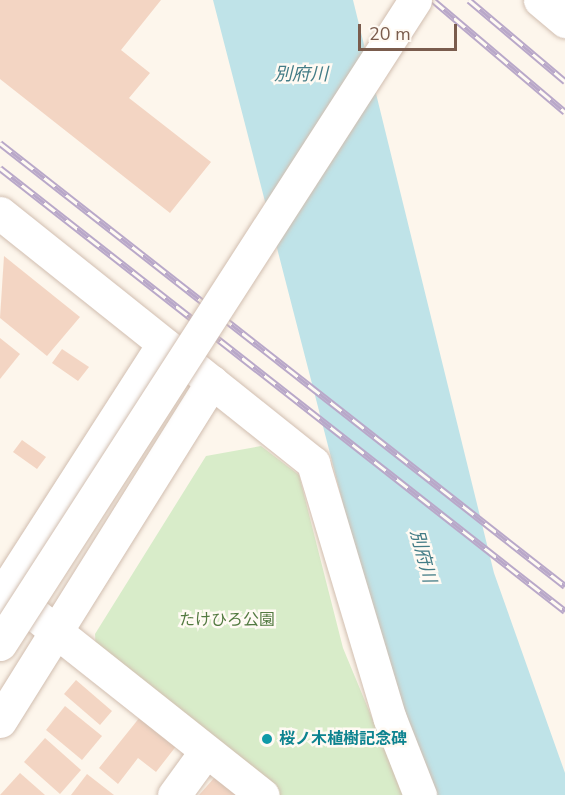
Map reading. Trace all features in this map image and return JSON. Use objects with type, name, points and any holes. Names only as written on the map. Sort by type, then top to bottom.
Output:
[{"type":"street","points":[[0,644],[415,0]]},
{"type":"street","points":[[540,0],[565,21]]},
{"type":"street","points":[[0,213],[313,463],[390,719],[420,795]]},
{"type":"street","points":[[163,344],[2,592],[55,631],[262,795]]},
{"type":"street","points":[[0,721],[212,382]]},
{"type":"street","points":[[174,795],[206,752]]},
{"type":"green space","name":"たけひろ公園","points":[[261,446],[299,475],[343,648],[404,795],[279,795],[96,650],[95,634],[206,456]]},
{"type":"water","name":"別府川","points":[[213,0],[353,0],[494,573],[565,773],[565,795],[430,795],[382,655]]},
{"type":"building","points":[[0,0],[161,0],[121,50],[150,73],[129,98],[211,162],[170,213],[0,79]]},
{"type":"building","points":[[4,256],[80,317],[47,356],[0,318]]},
{"type":"building","points":[[0,338],[20,354],[0,379]]},
{"type":"building","points":[[62,349],[89,367],[78,381],[52,363]]},
{"type":"building","points":[[22,440],[46,457],[37,469],[13,452]]},
{"type":"building","points":[[76,680],[112,711],[100,725],[64,694]]},
{"type":"building","points":[[65,706],[102,736],[82,760],[46,730]]},
{"type":"building","points":[[140,717],[177,745],[156,772],[138,758],[118,784],[99,768]]},
{"type":"building","points":[[45,738],[81,770],[60,794],[24,762]]},
{"type":"building","points":[[20,773],[45,795],[0,795]]},
{"type":"building","points":[[87,774],[114,795],[71,795]]},
{"type":"building","points":[[215,777],[236,795],[199,795]]},
{"type":"railway","points":[[433,0],[565,112]]},
{"type":"railway","points":[[469,0],[565,81]]},
{"type":"railway","points":[[0,143],[565,586]]},
{"type":"railway","points":[[0,168],[565,611]]},
{"type":"place","name":"桜ノ木植樹記念碑","points":[[267,739]]}]
